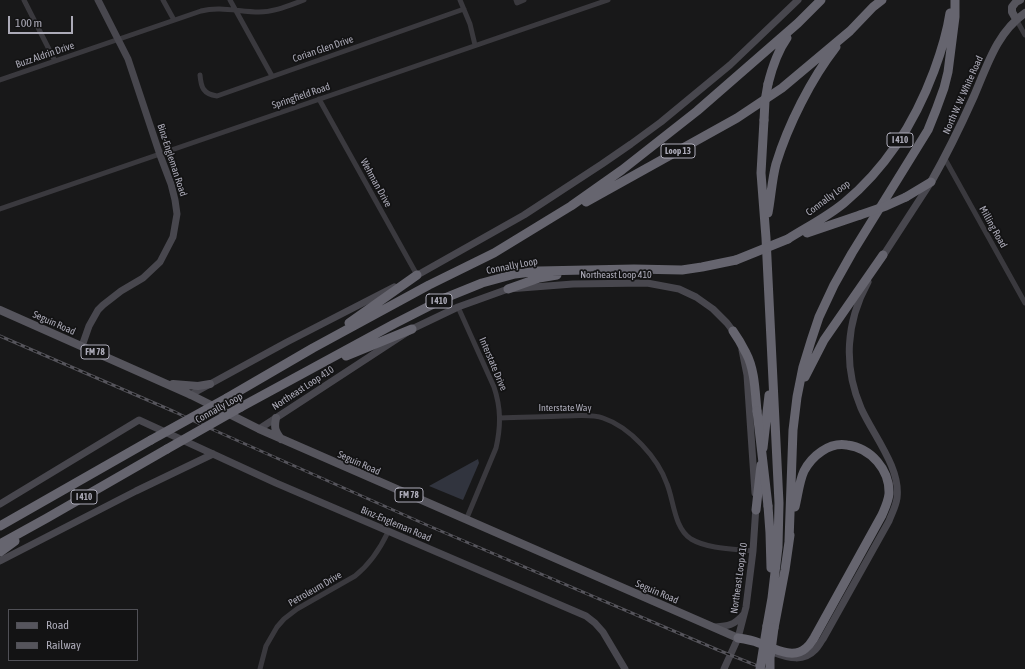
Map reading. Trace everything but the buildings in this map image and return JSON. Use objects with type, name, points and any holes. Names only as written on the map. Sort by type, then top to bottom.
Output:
[{"type":"highway","name":"Connally Loop","points":[[0,526],[228,398],[313,348],[429,285],[494,253],[571,206],[622,170],[697,111],[798,23],[821,0]]},
{"type":"highway","name":"Loop 13","points":[[494,253],[737,118],[782,88],[850,31],[882,0]]},
{"type":"highway","points":[[789,541],[793,430],[797,397],[803,368],[811,341],[819,317],[834,285],[852,253],[928,130],[944,88],[948,72],[955,17],[954,0]]},
{"type":"highway","name":"Connally Loop","points":[[0,544],[242,407],[394,324],[445,298],[482,282],[515,274],[539,271],[682,270],[736,260],[788,239],[843,204],[874,173],[894,149],[912,121],[927,89],[942,50],[954,0]]},
{"type":"highway","points":[[770,669],[770,627],[778,547],[779,503],[766,238],[761,172],[765,101],[770,74],[780,47],[798,23]]},
{"type":"highway","points":[[766,238],[767,217],[776,165],[790,126],[813,81],[826,60],[850,31]]},
{"type":"highway","points":[[788,239],[886,206],[906,197],[931,182]]},
{"type":"highway","points":[[797,397],[809,368],[824,340],[883,255]]},
{"type":"highway","points":[[508,289],[539,278],[586,270]]},
{"type":"highway","points":[[313,348],[417,275]]},
{"type":"highway","points":[[304,373],[412,329]]},
{"type":"highway","points":[[733,331],[747,354],[753,379],[768,506],[772,598]]},
{"type":"highway","points":[[756,510],[772,362]]},
{"type":"highway","points":[[738,638],[756,642],[786,653],[800,652],[806,649],[810,644],[887,505],[889,495],[887,479],[884,470],[875,458],[862,450],[847,445],[836,445],[817,455],[805,470],[800,480],[785,570],[770,627],[760,669]]},
{"type":"highway","points":[[0,518],[52,497]]},
{"type":"highway","points":[[0,552],[47,518]]},
{"type":"main road","name":"Binz-Engleman Road","points":[[82,346],[89,326],[98,310],[120,291],[143,278],[160,262],[172,240],[177,214],[171,184],[128,59],[98,0]]},
{"type":"main road","points":[[190,394],[417,275],[524,215],[631,144],[689,99],[730,65],[798,0]]},
{"type":"main road","points":[[1016,19],[1012,12],[1012,7],[1020,0]]},
{"type":"main road","name":"North W. W. White Road","points":[[931,182],[945,159],[992,53],[1004,33],[1016,19],[1025,13]]},
{"type":"main road","points":[[738,638],[785,657],[804,657],[815,650],[823,639],[895,508],[897,487],[895,476],[891,465],[861,409],[852,377],[849,343],[851,326],[857,306],[865,288],[883,255],[931,182]]},
{"type":"main road","name":"Northeast Loop 410","points":[[259,430],[412,329],[458,307],[508,289],[573,284],[647,283],[679,289],[696,297],[713,309],[733,331],[742,349],[746,375],[756,510],[753,551],[747,601],[738,638],[724,669]]},
{"type":"main road","name":"Seguin Road","points":[[0,310],[190,394],[259,430],[714,628]]},
{"type":"main road","points":[[165,383],[198,386],[210,384]]},
{"type":"main road","points":[[276,418],[275,429],[281,439]]},
{"type":"main road","name":"Binz-Engleman Road","points":[[0,504],[139,420],[276,483],[586,616],[603,632],[625,669]]},
{"type":"main road","points":[[0,560],[213,454]]},
{"type":"main road","points":[[714,628],[733,624],[738,621],[744,613]]},
{"type":"main road","name":"FM 78","points":[[714,628],[738,638]]},
{"type":"street","points":[[24,0],[55,61]]},
{"type":"street","points":[[163,0],[174,20]]},
{"type":"street","points":[[230,0],[272,76]]},
{"type":"street","name":"Buzz Aldrin Drive","points":[[0,80],[206,10],[271,11],[289,2],[304,0]]},
{"type":"street","points":[[460,0],[470,24],[475,46]]},
{"type":"street","points":[[516,1],[524,0]]},
{"type":"street","name":"Springfield Road","points":[[0,209],[475,46],[591,3],[608,0]]},
{"type":"street","name":"Corian Glen Drive","points":[[200,74],[201,85],[205,92],[217,96],[464,9]]},
{"type":"street","points":[[1016,19],[1025,35]]},
{"type":"street","name":"Wehman Drive","points":[[319,99],[417,275]]},
{"type":"street","name":"Milling Road","points":[[945,159],[1025,303]]},
{"type":"street","name":"Interstate Drive","points":[[458,307],[494,387],[497,396],[500,418],[496,448],[466,520]]},
{"type":"street","name":"Interstate Way","points":[[500,418],[584,416],[602,417],[610,421],[640,443],[654,460],[667,484],[677,519],[685,534],[696,541],[713,546],[753,551]]},
{"type":"street","name":"Petroleum Drive","points":[[260,669],[266,646],[277,627],[284,619],[297,609],[355,576],[361,571],[369,563],[381,546],[388,532]]},
{"type":"shaded area","points":[[478,459],[479,463],[463,500],[429,486]]},
{"type":"railway","points":[[0,336],[175,412],[429,526],[765,669]]}]
